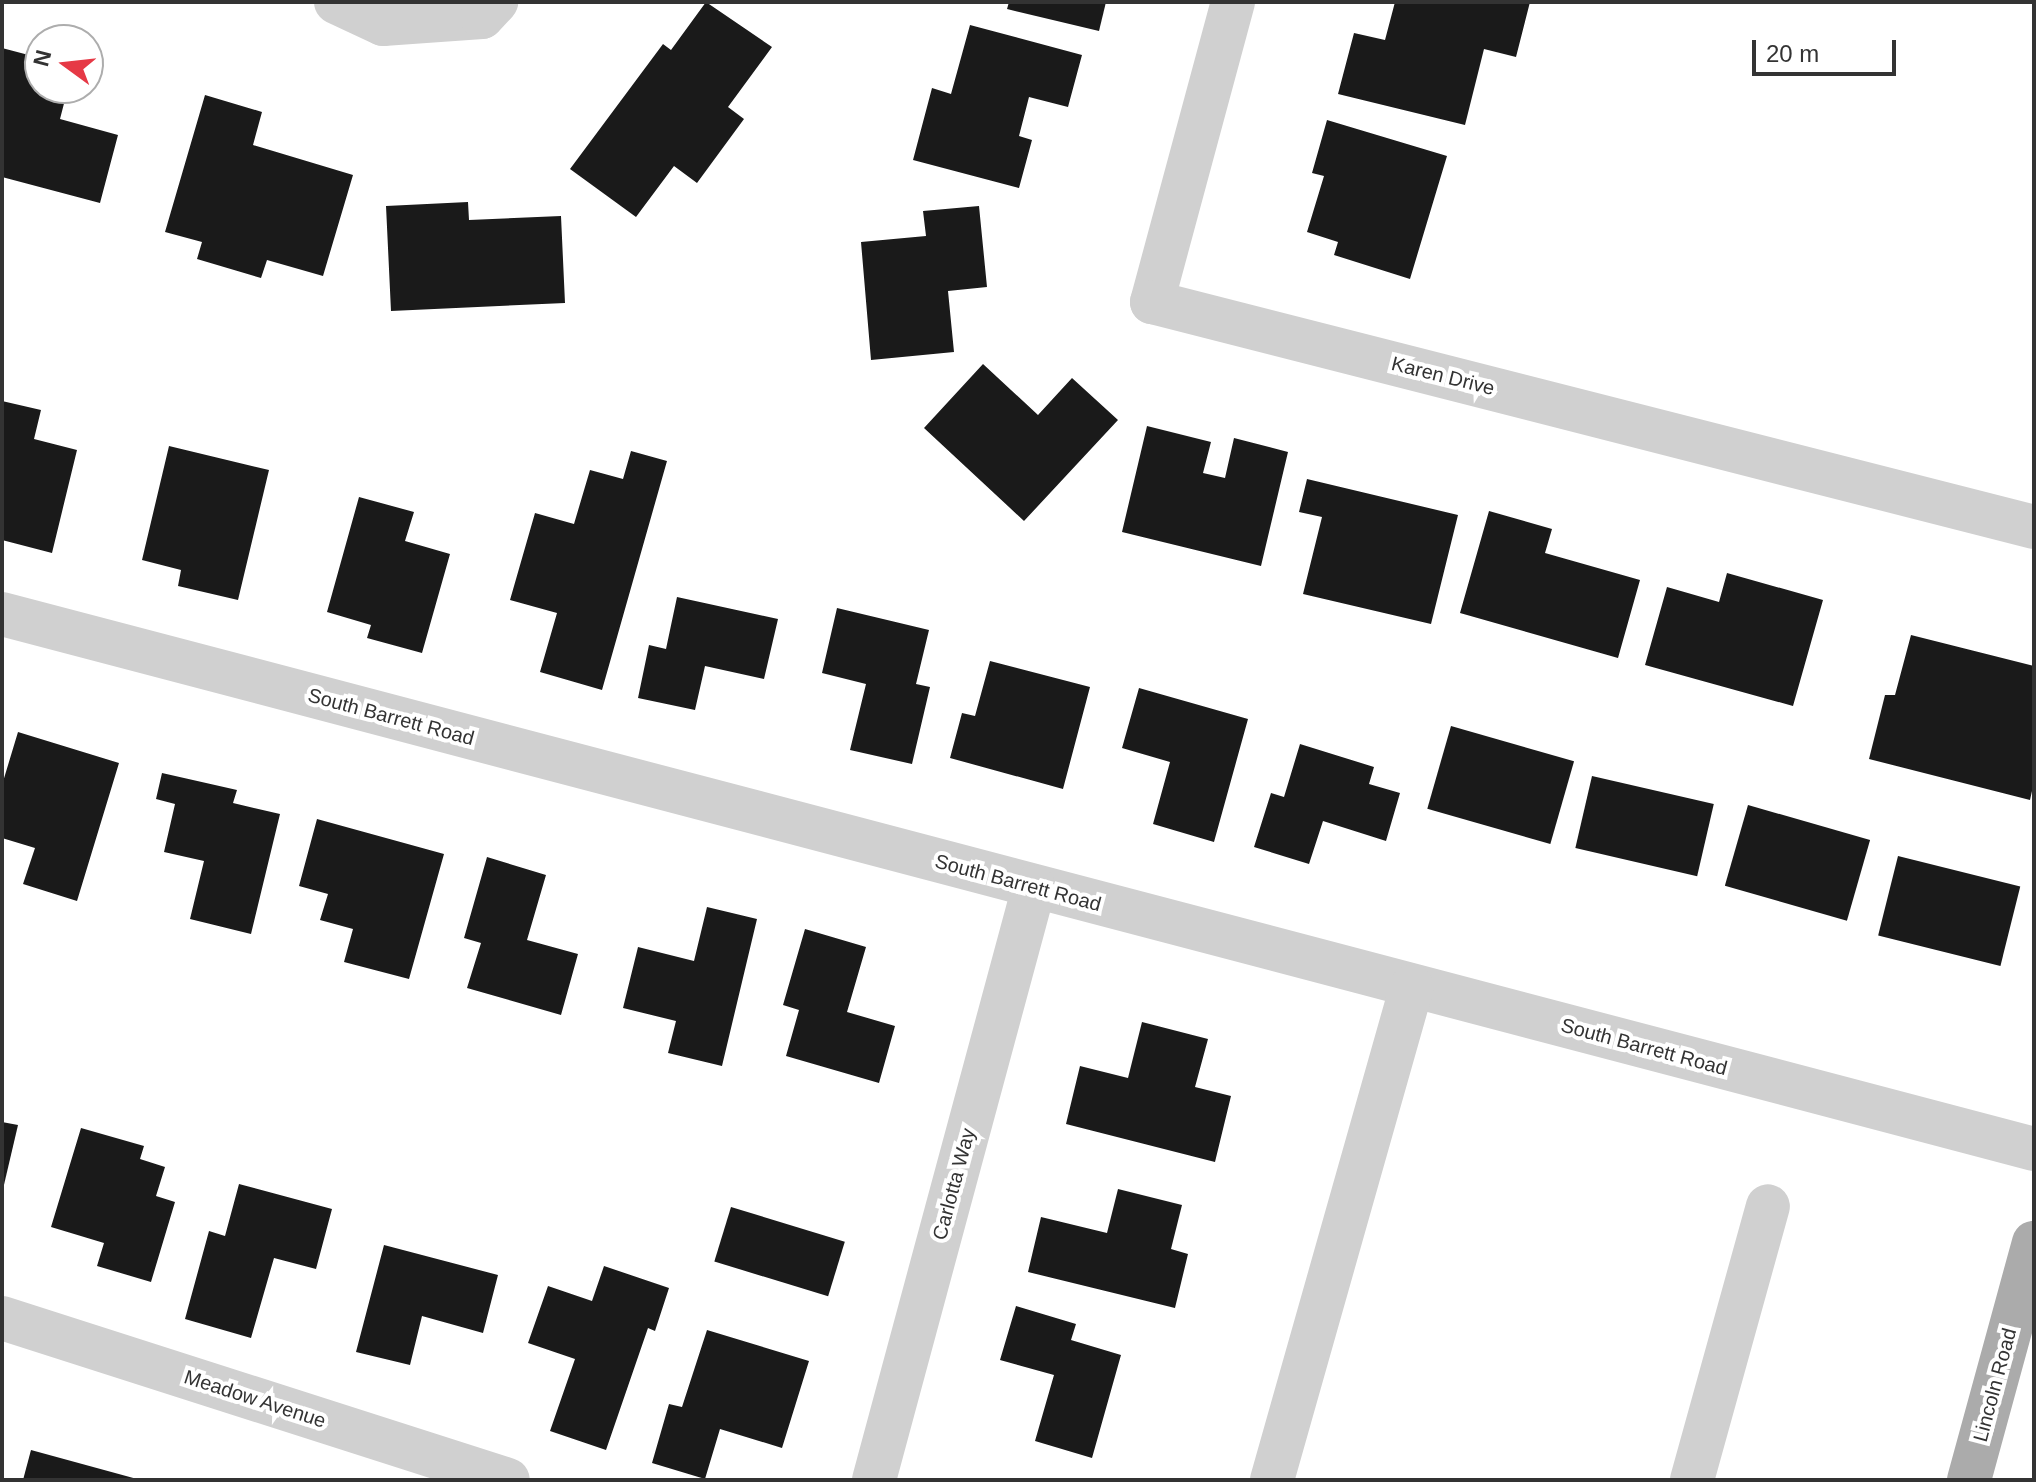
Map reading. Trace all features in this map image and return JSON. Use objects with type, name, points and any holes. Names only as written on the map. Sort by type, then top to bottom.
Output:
[{"type":"main road","name":"Lincoln Road","points":[[1969,1480],[2034,1243]]},
{"type":"street","points":[[336,2],[383,24],[482,17],[496,2]]},
{"type":"street","name":"Karen Drive","points":[[1233,2],[1152,302],[2034,527]]},
{"type":"street","name":"South Barrett Road","points":[[2,614],[2034,1149]]},
{"type":"street","name":"Carlotta Way","points":[[874,1480],[1034,887]]},
{"type":"street","points":[[1272,1480],[1412,986]]},
{"type":"street","points":[[1692,1480],[1768,1206]]},
{"type":"street","name":"Meadow Avenue","points":[[2,1318],[508,1480]]},
{"type":"building","points":[[706,2],[772,47],[728,107],[744,119],[697,183],[674,166],[636,217],[570,169],[663,44],[671,50]]},
{"type":"building","points":[[1009,2],[1106,2],[1099,31],[1007,9]]},
{"type":"building","points":[[1395,2],[1530,2],[1516,57],[1484,49],[1465,125],[1338,94],[1354,33],[1385,40]]},
{"type":"building","points":[[970,25],[1082,55],[1068,107],[1029,97],[1019,136],[1032,140],[1019,188],[913,160],[932,88],[951,94]]},
{"type":"building","points":[[2,48],[24,54],[24,104],[64,104],[60,119],[118,135],[100,203],[2,177]]},
{"type":"building","points":[[205,95],[262,112],[253,145],[353,175],[323,276],[267,260],[261,278],[197,259],[202,242],[165,232]]},
{"type":"building","points":[[1327,120],[1447,156],[1410,279],[1334,255],[1338,242],[1307,232],[1324,176],[1312,173]]},
{"type":"building","points":[[468,202],[469,220],[561,216],[565,303],[391,311],[386,206]]},
{"type":"building","points":[[979,206],[987,287],[948,291],[954,352],[871,360],[861,242],[926,236],[923,211]]},
{"type":"building","points":[[983,364],[1038,415],[1072,378],[1118,420],[1024,521],[924,428]]},
{"type":"building","points":[[2,401],[41,410],[34,439],[77,450],[52,553],[2,540]]},
{"type":"building","points":[[1147,426],[1211,442],[1203,473],[1225,478],[1234,438],[1288,452],[1261,566],[1122,532]]},
{"type":"building","points":[[169,446],[269,470],[238,600],[178,586],[181,570],[142,560]]},
{"type":"building","points":[[631,451],[667,461],[602,690],[540,672],[557,613],[510,600],[535,513],[574,524],[590,470],[623,479]]},
{"type":"building","points":[[1307,479],[1458,515],[1431,624],[1303,594],[1322,517],[1299,512]]},
{"type":"building","points":[[359,497],[414,512],[405,541],[450,554],[422,653],[367,638],[371,625],[327,612]]},
{"type":"building","points":[[1489,511],[1552,529],[1545,553],[1640,580],[1618,658],[1460,613]]},
{"type":"building","points":[[1727,573],[1823,600],[1793,706],[1645,665],[1667,587],[1719,602]]},
{"type":"building","points":[[677,597],[778,619],[764,679],[705,666],[695,710],[638,698],[649,645],[666,649]]},
{"type":"building","points":[[837,608],[929,630],[916,684],[930,687],[912,764],[850,750],[866,684],[822,673]]},
{"type":"building","points":[[1911,635],[2034,666],[2034,782],[2030,800],[1869,759],[1885,695],[1895,695]]},
{"type":"building","points":[[990,661],[1090,687],[1063,789],[950,758],[962,713],[975,716]]},
{"type":"building","points":[[1139,688],[1248,719],[1214,842],[1153,824],[1170,762],[1122,748]]},
{"type":"building","points":[[1451,726],[1574,761],[1550,844],[1427,809]]},
{"type":"building","points":[[18,732],[119,763],[77,901],[23,884],[35,848],[2,838],[2,785]]},
{"type":"building","points":[[1300,744],[1374,767],[1369,784],[1400,793],[1386,841],[1323,821],[1309,864],[1254,847],[1271,793],[1284,797]]},
{"type":"building","points":[[162,773],[237,790],[233,803],[280,814],[251,934],[190,919],[204,861],[164,852],[175,804],[156,799]]},
{"type":"building","points":[[1592,776],[1714,804],[1697,876],[1575,848]]},
{"type":"building","points":[[1748,805],[1870,840],[1847,921],[1725,886]]},
{"type":"building","points":[[317,819],[444,854],[409,979],[344,962],[353,929],[320,920],[328,894],[299,886]]},
{"type":"building","points":[[1898,856],[2020,886],[2000,966],[1878,936]]},
{"type":"building","points":[[487,857],[546,875],[527,940],[578,954],[561,1015],[467,988],[481,943],[464,938]]},
{"type":"building","points":[[707,907],[757,919],[722,1066],[668,1053],[676,1021],[623,1008],[638,947],[694,961]]},
{"type":"building","points":[[805,929],[866,947],[847,1012],[895,1026],[879,1083],[786,1056],[799,1010],[783,1005]]},
{"type":"building","points":[[1142,1022],[1208,1039],[1195,1087],[1231,1096],[1215,1162],[1066,1124],[1080,1066],[1128,1078]]},
{"type":"building","points":[[2,1122],[18,1125],[3,1189],[2,1188]]},
{"type":"building","points":[[81,1128],[144,1146],[140,1159],[165,1167],[156,1196],[175,1202],[151,1282],[97,1266],[104,1243],[51,1227]]},
{"type":"building","points":[[239,1184],[332,1209],[316,1269],[274,1258],[251,1338],[185,1319],[209,1231],[225,1236]]},
{"type":"building","points":[[1118,1189],[1182,1205],[1171,1249],[1188,1254],[1175,1308],[1028,1272],[1041,1217],[1107,1233]]},
{"type":"building","points":[[731,1207],[845,1242],[828,1296],[714,1262]]},
{"type":"building","points":[[384,1245],[498,1275],[483,1333],[422,1316],[410,1365],[356,1352]]},
{"type":"building","points":[[604,1266],[669,1288],[655,1331],[648,1328],[606,1450],[550,1431],[575,1359],[528,1343],[548,1286],[592,1301]]},
{"type":"building","points":[[1016,1306],[1076,1324],[1071,1340],[1121,1355],[1092,1458],[1035,1441],[1054,1375],[1000,1360]]},
{"type":"building","points":[[707,1330],[809,1361],[782,1448],[720,1429],[705,1479],[652,1463],[669,1404],[682,1407]]},
{"type":"building","points":[[31,1450],[137,1479],[137,1480],[23,1480]]}]
